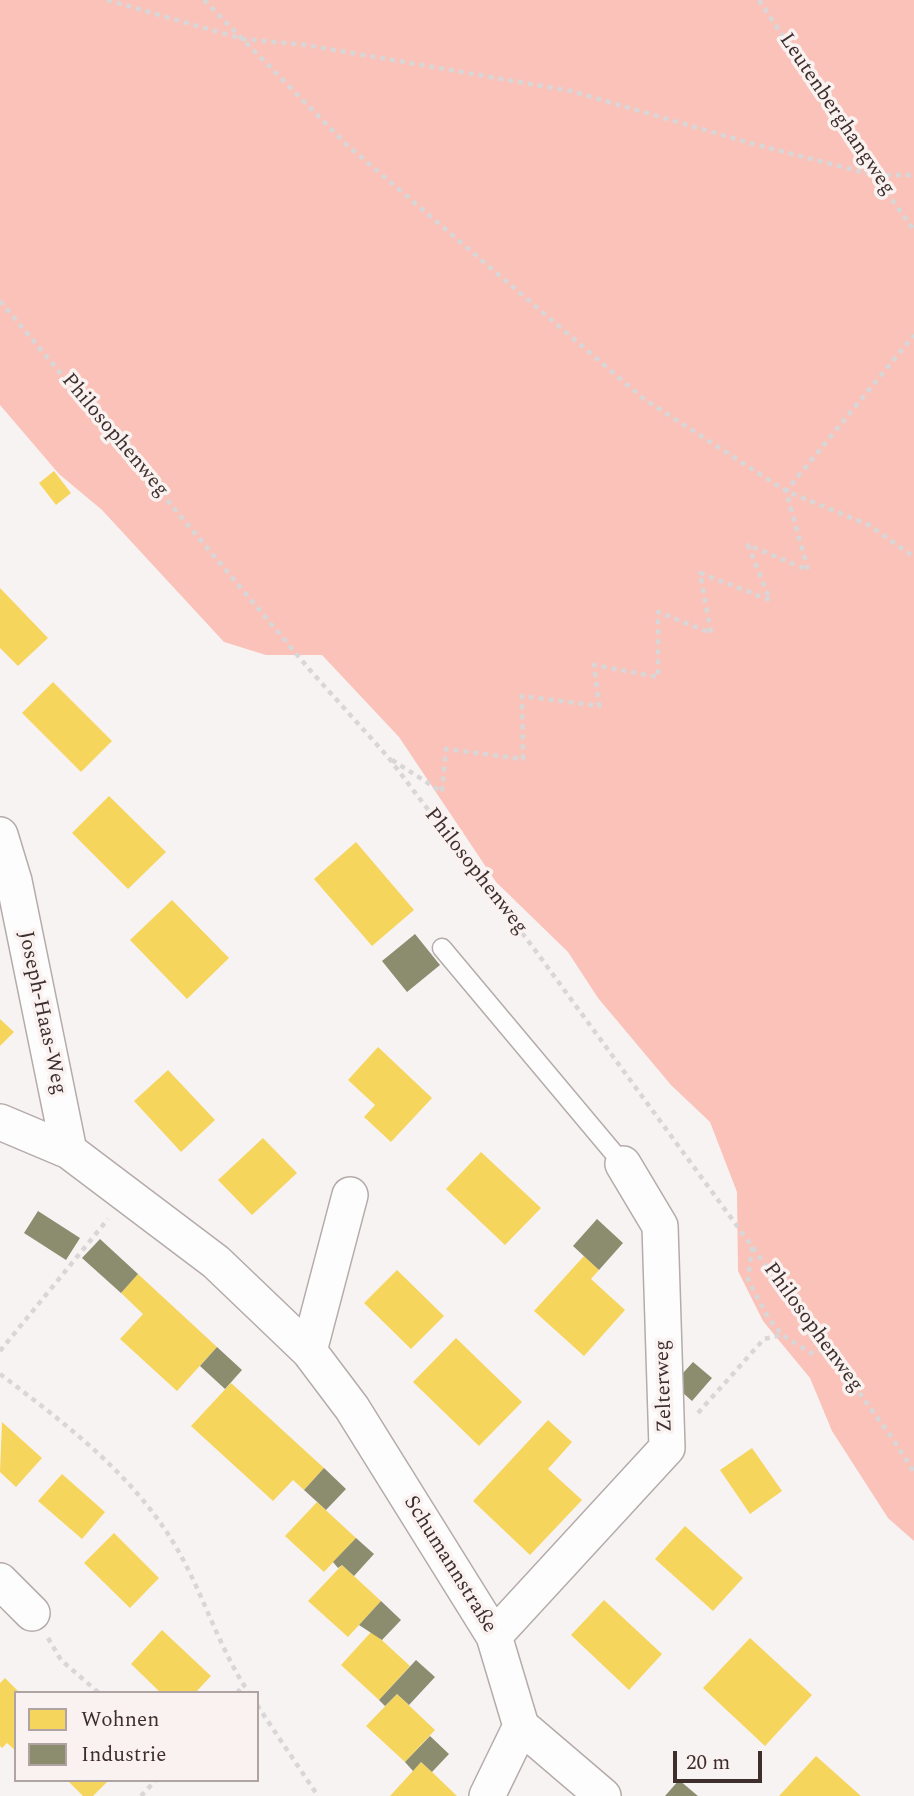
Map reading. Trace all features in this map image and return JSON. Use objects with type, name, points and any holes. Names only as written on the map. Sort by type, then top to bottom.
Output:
[{"type":"street","name":"Joseph-Haas-Weg","points":[[0,835],[14,881],[69,1151]]},
{"type":"street","name":"Schumannstraße","points":[[0,1122],[69,1151],[216,1262],[309,1352],[352,1408],[494,1636],[522,1726]]},
{"type":"street","name":"Zelterweg","points":[[494,1636],[667,1448],[660,1226],[623,1164]]},
{"type":"street","points":[[309,1352],[351,1195]]},
{"type":"street","points":[[0,1581],[32,1613]]},
{"type":"street","points":[[487,1796],[522,1726],[603,1796]]},
{"type":"lane","points":[[442,948],[623,1164]]},
{"type":"path","points":[[107,0],[243,39],[306,45],[571,91],[750,144],[874,175],[914,175]]},
{"type":"path","points":[[204,0],[347,145],[644,399],[786,491],[869,524],[914,556]]},
{"type":"path","name":"Leutenberghangweg","points":[[759,0],[874,175],[914,230]]},
{"type":"path","name":"Philosophenweg","points":[[0,301],[309,669],[388,757],[535,950],[828,1349],[914,1472]]},
{"type":"path","points":[[786,491],[914,335]]},
{"type":"path","points":[[388,757],[442,792],[446,749],[523,759],[522,696],[599,706],[594,665],[657,677],[658,612],[711,634],[700,573],[770,600],[748,545],[808,570],[786,491]]},
{"type":"path","points":[[0,1351],[128,1195]]},
{"type":"path","points":[[752,1247],[748,1280],[769,1319],[782,1335],[811,1353],[828,1349]]},
{"type":"path","points":[[693,1419],[764,1339],[782,1335]]},
{"type":"path","points":[[0,1374],[57,1417],[124,1477],[179,1552],[248,1691]]},
{"type":"path","points":[[32,1613],[61,1660],[98,1691]]},
{"type":"path","points":[[239,1691],[244,1685]]},
{"type":"path","points":[[259,1708],[318,1796]]},
{"type":"path","points":[[141,1796],[154,1782]]},
{"type":"shaded area","points":[[0,0],[914,0],[914,1541],[888,1518],[832,1431],[810,1378],[763,1321],[738,1271],[737,1192],[710,1122],[671,1085],[598,998],[568,952],[496,882],[399,737],[322,655],[266,655],[224,642],[102,510],[59,474],[0,405]]},
{"type":"building: Wohnen","points":[[54,471],[71,493],[56,505],[39,483]]},
{"type":"building: Wohnen","points":[[0,588],[48,638],[18,666],[0,648]]},
{"type":"building: Wohnen","points":[[53,682],[112,741],[81,772],[22,713]]},
{"type":"building: Wohnen","points":[[109,796],[166,852],[128,889],[72,833]]},
{"type":"building: Wohnen","points":[[356,842],[414,910],[372,946],[314,879]]},
{"type":"building: Wohnen","points":[[172,900],[229,958],[187,999],[130,940]]},
{"type":"building: Wohnen","points":[[0,1019],[14,1032],[0,1046]]},
{"type":"building: Wohnen","points":[[378,1047],[432,1098],[391,1142],[364,1117],[375,1105],[348,1080]]},
{"type":"building: Wohnen","points":[[168,1070],[215,1120],[181,1152],[134,1101]]},
{"type":"building: Wohnen","points":[[263,1138],[297,1173],[252,1215],[218,1180]]},
{"type":"building: Wohnen","points":[[481,1152],[541,1208],[505,1245],[446,1189]]},
{"type":"building: Wohnen","points":[[584,1256],[599,1270],[591,1279],[625,1310],[584,1356],[534,1311]]},
{"type":"building: Wohnen","points":[[397,1270],[444,1316],[411,1349],[364,1303]]},
{"type":"building: Wohnen","points":[[138,1274],[217,1347],[177,1391],[120,1339],[143,1314],[121,1293]]},
{"type":"building: Wohnen","points":[[456,1338],[522,1402],[479,1446],[413,1382]]},
{"type":"building: Wohnen","points":[[231,1383],[324,1468],[304,1490],[293,1480],[273,1501],[191,1426]]},
{"type":"building: Wohnen","points":[[548,1420],[572,1442],[548,1469],[582,1500],[530,1555],[473,1501]]},
{"type":"building: Wohnen","points":[[2,1422],[42,1458],[16,1487],[0,1472]]},
{"type":"building: Wohnen","points":[[752,1448],[782,1491],[750,1514],[720,1470]]},
{"type":"building: Wohnen","points":[[62,1474],[105,1512],[82,1539],[38,1501]]},
{"type":"building: Wohnen","points":[[317,1502],[356,1538],[324,1572],[285,1536]]},
{"type":"building: Wohnen","points":[[685,1526],[743,1578],[713,1611],[655,1559]]},
{"type":"building: Wohnen","points":[[114,1533],[159,1578],[130,1608],[84,1563]]},
{"type":"building: Wohnen","points":[[342,1565],[381,1601],[348,1637],[308,1601]]},
{"type":"building: Wohnen","points":[[604,1600],[662,1654],[629,1690],[571,1635]]},
{"type":"building: Wohnen","points":[[162,1630],[211,1676],[197,1691],[159,1691],[131,1664]]},
{"type":"building: Wohnen","points":[[372,1631],[410,1666],[379,1700],[341,1665]]},
{"type":"building: Wohnen","points":[[750,1638],[812,1695],[765,1746],[703,1688]]},
{"type":"building: Wohnen","points":[[5,1678],[18,1691],[14,1691],[14,1749],[7,1743],[2,1748],[0,1746],[0,1683]]},
{"type":"building: Wohnen","points":[[397,1694],[435,1730],[405,1762],[366,1726]]},
{"type":"building: Wohnen","points":[[816,1756],[861,1796],[779,1796]]},
{"type":"building: Wohnen","points":[[421,1762],[432,1772],[457,1796],[390,1796]]},
{"type":"building: Wohnen","points":[[69,1782],[107,1782],[93,1796],[83,1796]]},
{"type":"building: Industrie","points":[[415,934],[440,965],[407,992],[382,961]]},
{"type":"building: Industrie","points":[[38,1211],[80,1238],[66,1260],[24,1233]]},
{"type":"building: Industrie","points":[[597,1219],[623,1243],[599,1270],[573,1246]]},
{"type":"building: Industrie","points":[[100,1239],[138,1274],[121,1293],[82,1258]]},
{"type":"building: Industrie","points":[[217,1347],[242,1370],[225,1389],[200,1366]]},
{"type":"building: Industrie","points":[[693,1362],[712,1378],[692,1401],[673,1384]]},
{"type":"building: Industrie","points":[[324,1468],[346,1489],[326,1510],[304,1490]]},
{"type":"building: Industrie","points":[[356,1538],[374,1554],[354,1576],[342,1565],[338,1568],[333,1562]]},
{"type":"building: Industrie","points":[[381,1601],[401,1620],[382,1640],[359,1625]]},
{"type":"building: Industrie","points":[[416,1660],[435,1677],[409,1705],[397,1694],[385,1706],[379,1700]]},
{"type":"building: Industrie","points":[[430,1736],[449,1754],[432,1772],[421,1762],[413,1771],[405,1762]]},
{"type":"building: Industrie","points":[[679,1780],[698,1796],[665,1796]]}]
